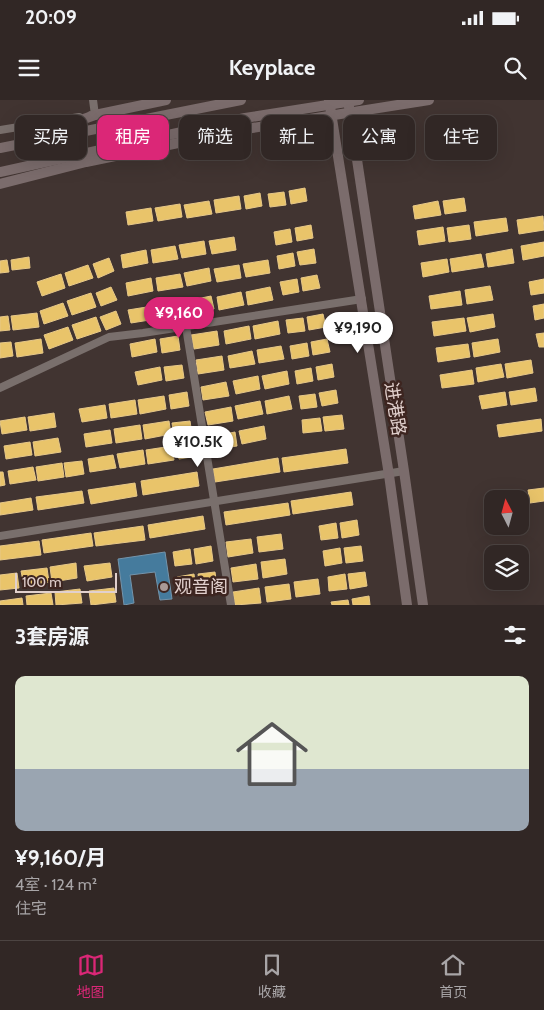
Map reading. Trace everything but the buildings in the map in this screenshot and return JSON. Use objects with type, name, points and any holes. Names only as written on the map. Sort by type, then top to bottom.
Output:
[{"type":"main road","points":[[3,147],[95,115],[166,100]]},
{"type":"main road","points":[[3,147],[241,100]]},
{"type":"main road","points":[[333,116],[429,100]]},
{"type":"main road","points":[[0,172],[245,118],[330,102],[352,101]]},
{"type":"main road","name":"进港路","points":[[352,101],[350,112],[423,605]]},
{"type":"main road","name":"进港路","points":[[330,102],[332,115]]},
{"type":"main road","name":"进港路","points":[[333,122],[389,474],[407,605]]},
{"type":"main road","points":[[0,184],[96,160],[261,127]]},
{"type":"street","points":[[0,130],[95,115],[93,100]]},
{"type":"street","points":[[0,388],[109,337],[186,327],[362,299]]},
{"type":"street","points":[[186,327],[231,605]]},
{"type":"street","points":[[0,536],[404,471]]},
{"type":"place","name":"观音阁","points":[[164,587]]}]
